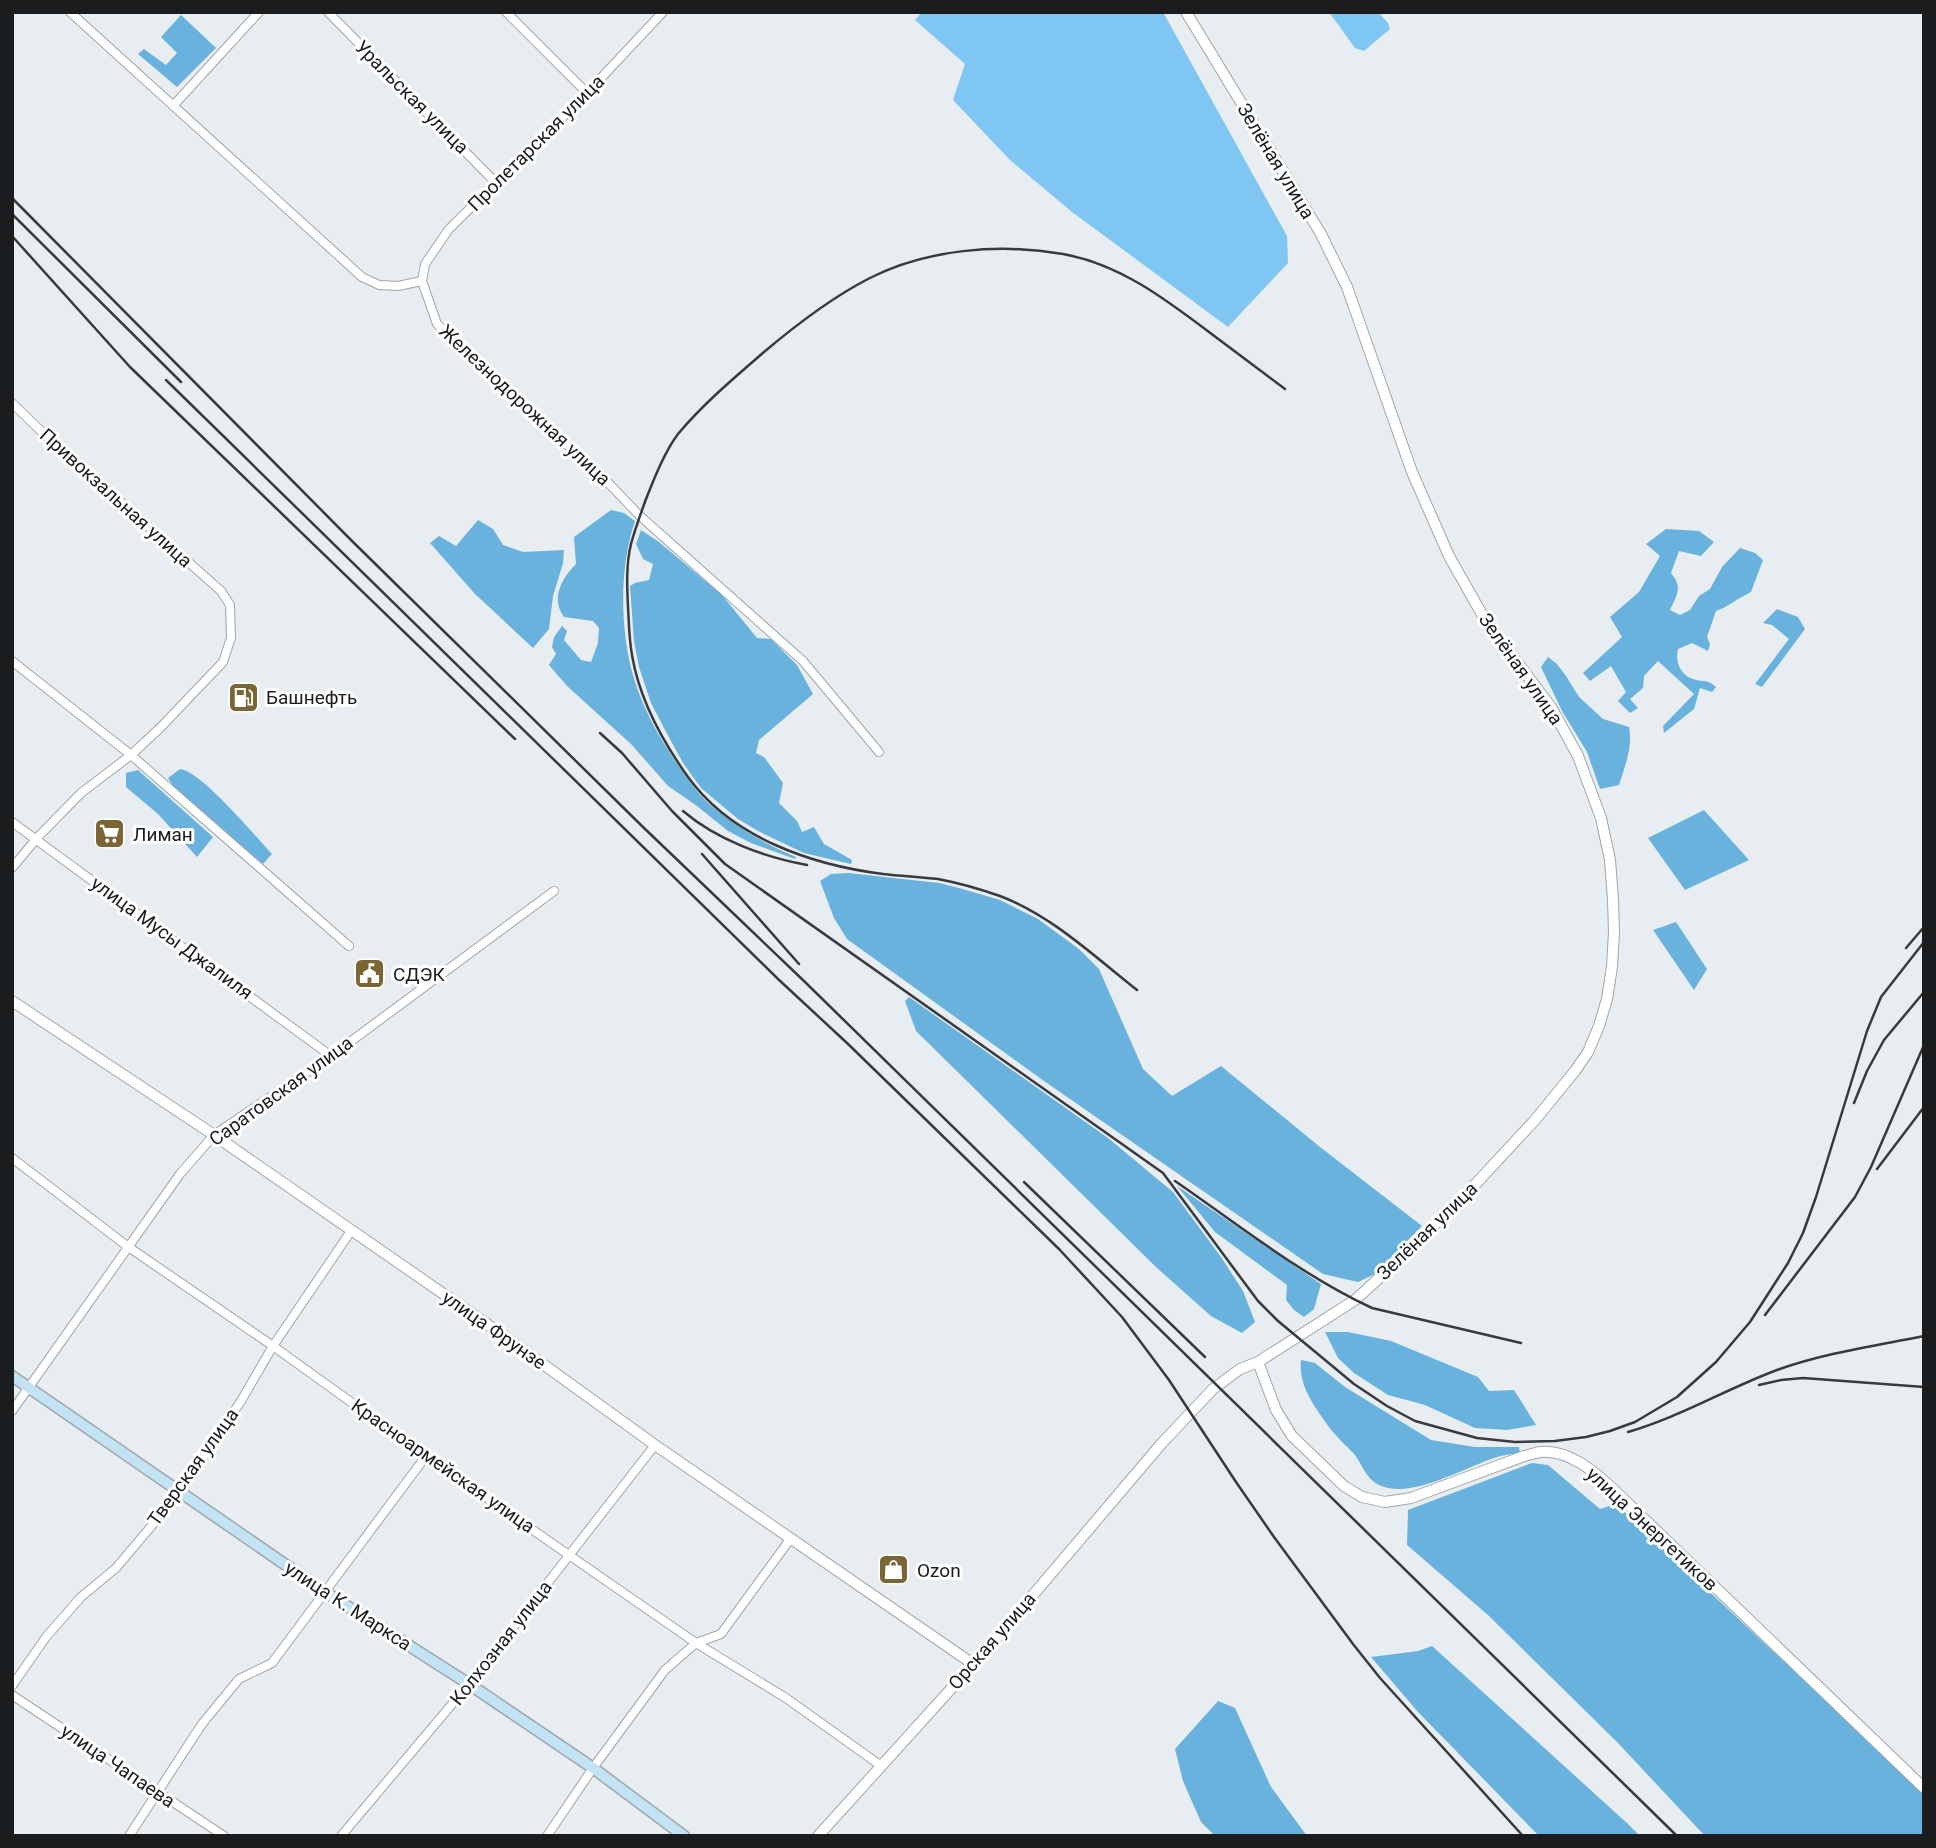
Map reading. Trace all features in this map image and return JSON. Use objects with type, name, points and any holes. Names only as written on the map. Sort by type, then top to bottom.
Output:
[{"type":"main road","name":"улица К. Маркса","points":[[12,1376],[325,1592],[470,1684],[593,1768],[684,1836]]},
{"type":"street","points":[[70,12],[362,277],[379,285],[398,286],[422,281]]},
{"type":"street","points":[[173,106],[259,12]]},
{"type":"street","name":"Уральская улица","points":[[328,12],[495,182]]},
{"type":"street","points":[[506,12],[587,93]]},
{"type":"street","name":"Пролетарская улица","points":[[422,281],[425,264],[449,229],[587,93],[663,12]]},
{"type":"street","name":"Зелёная улица","points":[[1163,1443],[1213,1390],[1241,1369],[1258,1362],[1355,1300],[1470,1190],[1535,1120],[1588,1052],[1607,999],[1614,943],[1610,860],[1601,818],[1578,756],[1551,708],[1484,618],[1450,556],[1412,472],[1347,287],[1321,234],[1186,12]]},
{"type":"street","name":"Железнодорожная улица","points":[[422,281],[436,324],[521,405],[595,469],[640,516],[803,662],[879,752]]},
{"type":"street","name":"Привокзальная улица","points":[[12,402],[221,591],[230,605],[231,638],[223,662],[131,755]]},
{"type":"street","points":[[12,661],[131,755],[349,946]]},
{"type":"street","points":[[12,868],[81,793],[131,755]]},
{"type":"street","name":"улица Мусы Джалиля","points":[[12,822],[331,1056]]},
{"type":"street","name":"Саратовская улица","points":[[12,1411],[127,1246],[180,1174],[214,1135],[331,1056],[554,891]]},
{"type":"street","name":"улица Фрунзе","points":[[12,1001],[214,1135],[497,1331],[655,1445],[973,1664]]},
{"type":"street","name":"Красноармейская улица","points":[[12,1158],[127,1246],[426,1456],[695,1643],[786,1699],[880,1765]]},
{"type":"street","name":"Тверская улица","points":[[12,1686],[55,1627],[81,1597],[116,1568],[181,1491],[241,1401],[273,1346],[351,1231]]},
{"type":"street","name":"улица Энергетиков","points":[[1258,1362],[1276,1410],[1292,1436],[1344,1486],[1363,1497],[1385,1502],[1412,1498],[1541,1452],[1553,1453],[1578,1462],[1597,1474],[1924,1788]]},
{"type":"street","name":"Орская улица","points":[[818,1836],[973,1664],[1163,1443]]},
{"type":"street","name":"Колхозная улица","points":[[341,1836],[470,1684],[655,1445]]},
{"type":"street","points":[[129,1836],[202,1724],[239,1679],[272,1663],[426,1456]]},
{"type":"street","points":[[547,1836],[593,1768],[665,1671],[695,1643],[721,1634],[791,1538]]},
{"type":"street","name":"улица Чапаева","points":[[12,1695],[224,1836]]},
{"type":"shaded area","points":[[922,12],[1163,12],[1287,236],[1288,263],[1228,327],[1072,212],[1010,160],[953,100],[965,64],[915,20]]},
{"type":"shaded area","points":[[1329,12],[1378,12],[1390,29],[1364,51],[1355,48]]},
{"type":"shaded area","points":[[181,15],[216,48],[177,87],[138,54],[144,49],[166,65],[177,53],[161,37]]},
{"type":"shaded area","points":[[611,510],[624,513],[635,521],[626,556],[623,613],[631,668],[639,695],[651,720],[680,768],[709,804],[743,830],[796,857],[795,859],[751,843],[728,831],[668,786],[631,744],[567,686],[549,665],[556,654],[552,647],[554,637],[562,626],[567,631],[564,640],[581,660],[591,662],[598,643],[599,628],[593,621],[564,617],[558,596],[562,582],[576,564],[574,537]]},
{"type":"shaded area","points":[[478,520],[493,529],[503,545],[523,552],[564,550],[553,596],[549,629],[533,648],[475,594],[430,543],[439,536],[456,546]]},
{"type":"shaded area","points":[[1666,529],[1699,531],[1714,542],[1701,556],[1679,551],[1671,573],[1678,591],[1670,610],[1680,615],[1690,610],[1699,596],[1710,589],[1722,567],[1740,548],[1755,553],[1763,560],[1751,592],[1716,611],[1707,637],[1710,644],[1708,651],[1692,643],[1678,649],[1678,663],[1688,677],[1716,687],[1712,692],[1700,688],[1694,709],[1664,733],[1663,726],[1694,694],[1658,661],[1644,676],[1643,688],[1630,699],[1638,708],[1630,713],[1618,701],[1626,692],[1611,666],[1590,681],[1583,673],[1622,637],[1610,617],[1639,592],[1660,556],[1646,544]]},
{"type":"shaded area","points":[[641,530],[722,595],[757,638],[771,639],[797,665],[813,694],[759,740],[756,753],[764,757],[783,783],[779,803],[797,821],[802,832],[814,827],[824,844],[852,860],[851,864],[804,853],[738,819],[701,788],[683,763],[651,703],[634,641],[630,586],[649,580],[653,564],[643,559],[636,544]]},
{"type":"shaded area","points":[[1777,609],[1798,617],[1805,629],[1762,687],[1755,684],[1789,639],[1772,625],[1763,623]]},
{"type":"shaded area","points":[[1548,657],[1557,664],[1579,697],[1603,719],[1629,727],[1629,749],[1619,785],[1600,789],[1587,752],[1562,711],[1541,667]]},
{"type":"shaded area","points":[[180,769],[189,772],[214,792],[272,854],[263,864],[175,789],[168,778]]},
{"type":"shaded area","points":[[138,770],[213,837],[197,857],[158,814],[126,787],[126,773]]},
{"type":"shaded area","points":[[1704,810],[1749,860],[1685,890],[1648,838]]},
{"type":"shaded area","points":[[848,873],[939,883],[1000,900],[1038,919],[1079,949],[1099,969],[1143,1069],[1172,1096],[1221,1066],[1422,1226],[1375,1274],[1358,1282],[1323,1274],[1044,1081],[847,939],[834,918],[820,881],[831,874]]},
{"type":"shaded area","points":[[1676,922],[1707,969],[1694,990],[1653,930]]},
{"type":"shaded area","points":[[909,997],[1108,1138],[1173,1192],[1243,1291],[1255,1322],[1242,1333],[1211,1316],[1157,1268],[916,1031],[905,1001]]},
{"type":"shaded area","points":[[1177,1186],[1321,1284],[1314,1309],[1304,1317],[1294,1310],[1286,1300],[1287,1285],[1215,1232]]},
{"type":"shaded area","points":[[1325,1332],[1348,1332],[1391,1341],[1478,1377],[1489,1391],[1514,1390],[1536,1425],[1507,1430],[1475,1428],[1425,1405],[1388,1395],[1354,1373],[1338,1358]]},
{"type":"shaded area","points":[[1301,1360],[1315,1363],[1345,1387],[1431,1440],[1475,1447],[1519,1447],[1520,1453],[1497,1457],[1416,1487],[1385,1487],[1370,1478],[1355,1455],[1318,1412],[1302,1379]]},
{"type":"shaded area","points":[[1532,1463],[1548,1465],[1600,1509],[1616,1504],[1924,1793],[1924,1836],[1705,1836],[1618,1743],[1488,1615],[1407,1545],[1408,1510]]},
{"type":"shaded area","points":[[1432,1646],[1640,1836],[1539,1836],[1418,1712],[1371,1657],[1418,1651]]},
{"type":"shaded area","points":[[1218,1701],[1235,1708],[1271,1787],[1307,1836],[1215,1836],[1201,1822],[1183,1781],[1175,1749]]},
{"type":"railway","points":[[12,198],[353,542],[1677,1836]]},
{"type":"railway","points":[[12,214],[181,382]]},
{"type":"railway","points":[[12,236],[130,367],[515,739]]},
{"type":"railway","points":[[1137,990],[1055,925],[1019,904],[985,891],[938,879],[883,874],[829,864],[775,845],[727,817],[688,777],[661,734],[640,687],[630,643],[627,592],[631,544],[646,499],[669,449],[678,434],[719,391],[814,312],[841,295],[890,269],[938,255],[1014,249],[1063,254],[1103,266],[1158,295],[1285,389]]},
{"type":"railway","points":[[166,380],[778,979],[1059,1249],[1122,1317],[1169,1380],[1274,1537],[1353,1644],[1380,1678],[1523,1836]]},
{"type":"railway","points":[[600,733],[622,753],[672,811],[725,864],[1163,1173],[1258,1301],[1354,1384],[1415,1421],[1477,1438],[1515,1442],[1555,1441],[1610,1431],[1635,1422],[1677,1397],[1716,1362],[1750,1322],[1788,1263],[1803,1233],[1867,1031],[1881,997],[1924,942]]},
{"type":"railway","points":[[683,811],[711,831],[742,846],[807,865]]},
{"type":"railway","points":[[702,854],[799,964]]},
{"type":"railway","points":[[1906,948],[1924,927]]},
{"type":"railway","points":[[1854,1103],[1884,1040],[1924,992]]},
{"type":"railway","points":[[1765,1315],[1855,1197],[1871,1167],[1924,1045]]},
{"type":"railway","points":[[1877,1169],[1924,1107]]},
{"type":"railway","points":[[1175,1181],[1295,1265],[1372,1308],[1521,1343]]},
{"type":"railway","points":[[1024,1182],[1205,1357]]},
{"type":"railway","points":[[1628,1432],[1666,1419],[1795,1364],[1924,1336]]},
{"type":"railway","points":[[1759,1385],[1803,1378],[1924,1387]]},
{"type":"place","name":"Башнефть","points":[[243,697]]},
{"type":"place","name":"Лиман","points":[[110,834]]},
{"type":"place","name":"СДЭК","points":[[370,974]]},
{"type":"place","name":"Ozon","points":[[894,1570]]}]
